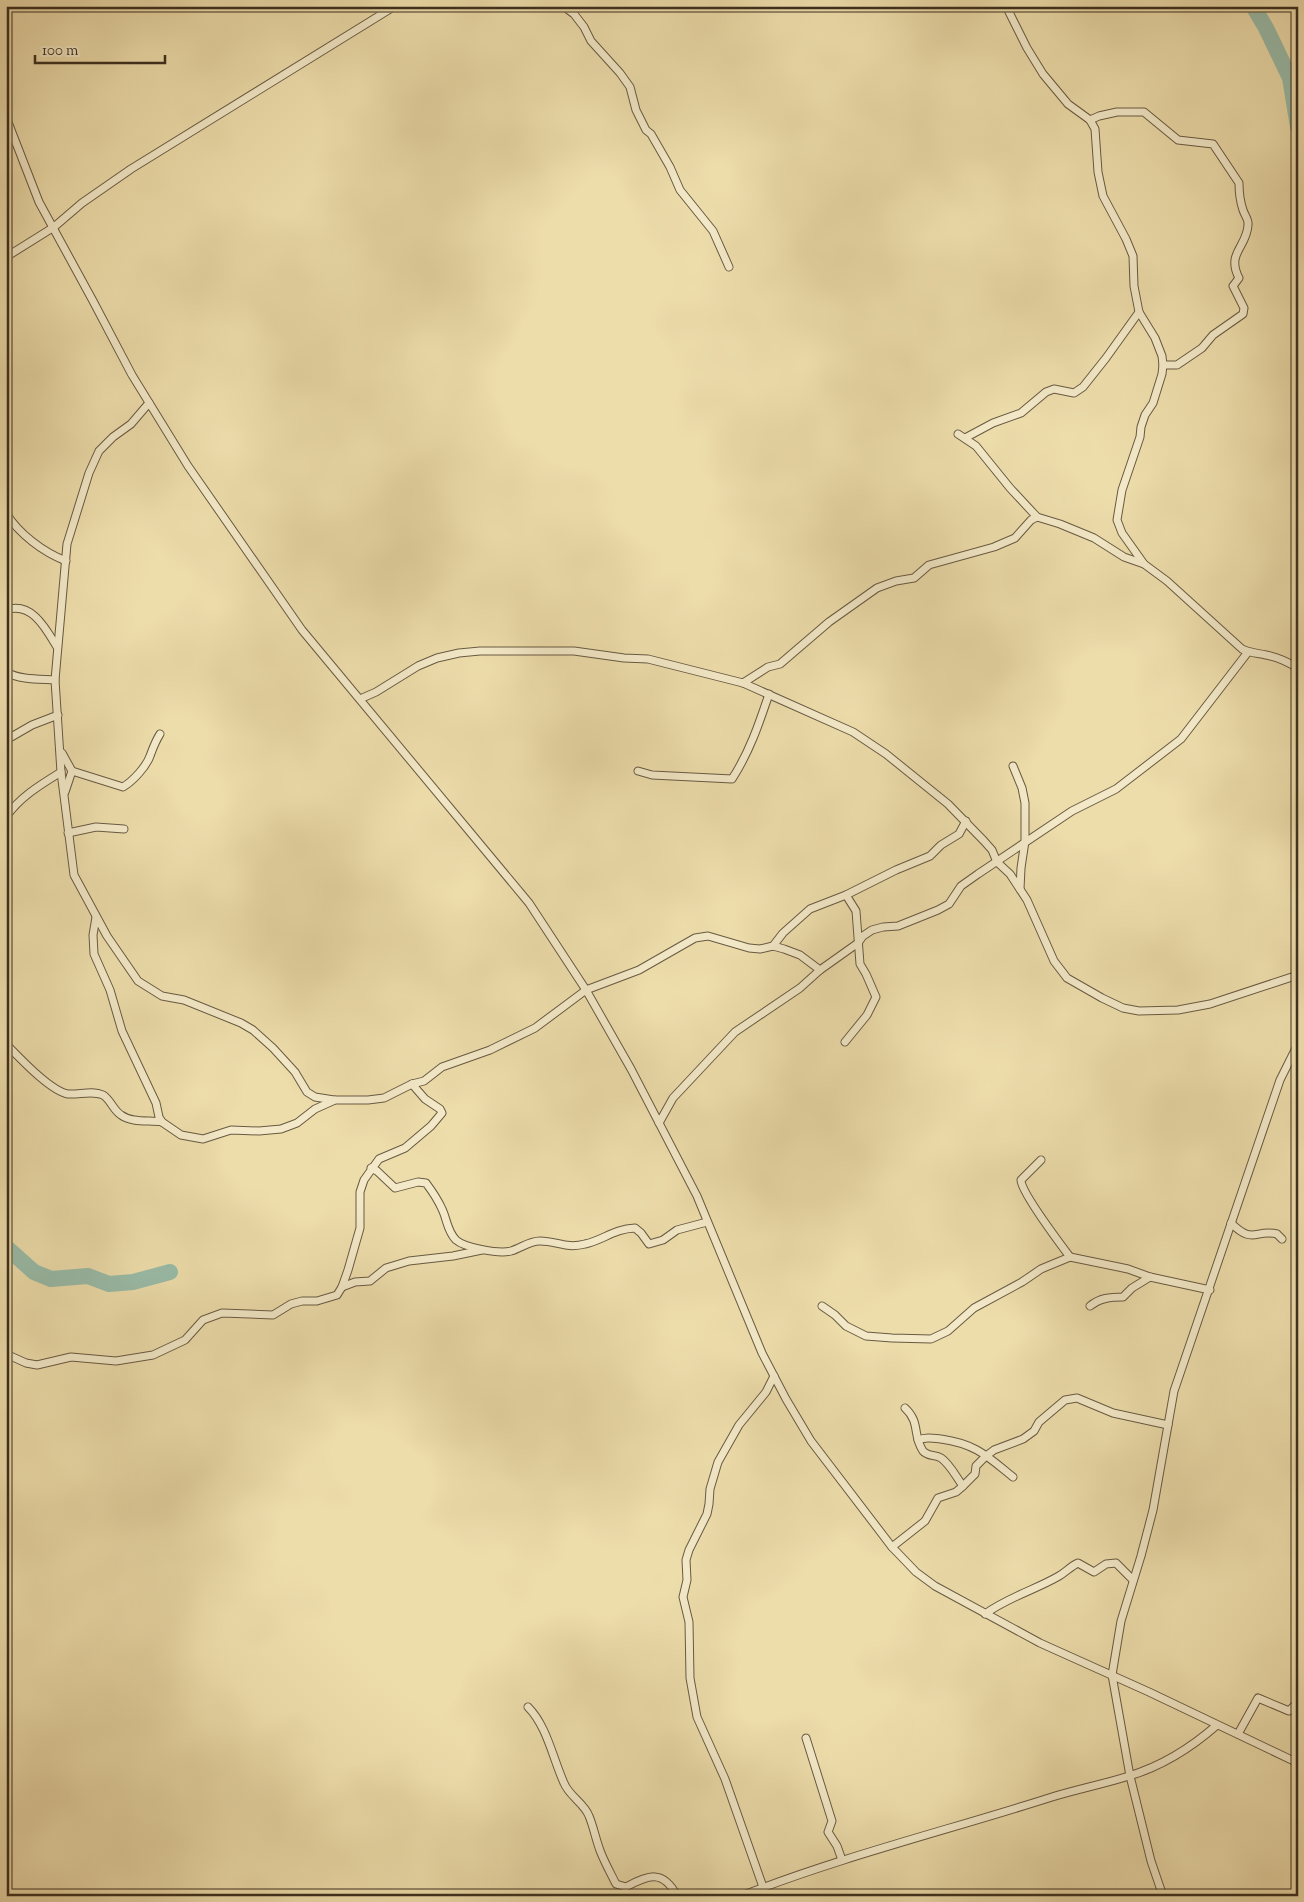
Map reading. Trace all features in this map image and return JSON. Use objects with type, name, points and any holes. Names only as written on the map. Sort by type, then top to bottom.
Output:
[{"type":"street","points":[[6,257],[54,227],[82,203],[131,169],[395,6]]},
{"type":"street","points":[[563,6],[574,14],[584,27],[591,41],[630,87],[636,110],[646,130],[651,134],[670,167],[680,190],[713,231],[729,267]]},
{"type":"street","points":[[1006,6],[1027,48],[1043,74],[1068,104],[1090,120],[1096,135],[1098,172],[1104,196],[1126,238],[1133,256],[1134,286],[1139,312],[1158,346],[1163,365],[1153,404],[1145,415],[1141,426],[1140,437],[1122,490],[1117,520],[1122,533],[1144,564]]},
{"type":"street","points":[[1090,120],[1117,112],[1144,112],[1178,140],[1213,144],[1239,183],[1238,192],[1248,226],[1247,233],[1235,256],[1236,271],[1239,278],[1233,286],[1244,308],[1243,314],[1213,335],[1202,348],[1177,365],[1163,365]]},
{"type":"street","points":[[6,117],[36,195],[132,375],[188,466],[302,630],[529,903],[586,990],[659,1122],[696,1196],[762,1353],[774,1376],[811,1441],[892,1547],[922,1577],[985,1614],[1040,1643],[1298,1763]]},
{"type":"street","points":[[1139,312],[1106,358],[1083,386],[1074,393],[1054,389],[1046,392],[1022,413],[962,436],[976,446],[1010,488],[1037,517],[1094,538],[1124,557],[1144,564],[1167,581],[1223,634],[1248,652],[1284,660],[1298,668]]},
{"type":"street","points":[[149,403],[131,424],[105,444],[96,456],[69,536],[55,680],[61,772],[74,875],[96,917],[138,981],[162,996],[184,1000],[242,1023],[258,1034],[280,1055],[295,1072],[307,1092],[315,1098],[376,1100],[412,1084],[424,1081],[442,1067],[490,1050],[536,1028],[586,990],[626,976],[661,958],[685,942],[704,936],[749,948],[760,949],[773,946],[800,955],[820,970]]},
{"type":"street","points":[[6,513],[13,523],[33,541],[53,556],[66,561]]},
{"type":"street","points":[[742,683],[768,667],[780,664],[829,622],[877,588],[914,578],[929,566],[994,547],[1015,538],[1030,520],[1037,517]]},
{"type":"street","points":[[6,610],[19,608],[33,614],[45,627],[57,647]]},
{"type":"street","points":[[360,699],[376,692],[418,666],[437,658],[480,651],[574,650],[624,658],[648,658],[742,683],[853,732],[872,744],[933,791],[966,821],[992,850],[997,862],[1010,874],[1027,900],[1054,961],[1067,978],[1102,998],[1123,1008],[1139,1011],[1178,1010],[1210,1004],[1298,975]]},
{"type":"street","points":[[659,1122],[673,1098],[735,1032],[785,999],[872,930],[898,926],[949,904],[961,886],[1072,811],[1116,789],[1182,739],[1248,652]]},
{"type":"street","points":[[6,672],[25,678],[55,680]]},
{"type":"street","points":[[638,771],[652,775],[732,779],[754,737],[769,694]]},
{"type":"street","points":[[6,740],[32,725],[58,716]]},
{"type":"street","points":[[60,748],[72,771],[123,787],[128,784],[149,759],[154,742],[160,734]]},
{"type":"street","points":[[1013,766],[1022,788],[1025,803],[1025,841],[1020,889]]},
{"type":"street","points":[[64,795],[72,771]]},
{"type":"street","points":[[6,817],[12,808],[35,788],[61,772]]},
{"type":"street","points":[[773,946],[783,933],[810,910],[930,856],[940,845],[959,834],[966,821]]},
{"type":"street","points":[[68,833],[96,827],[124,829]]},
{"type":"street","points":[[845,1042],[867,1015],[876,997],[860,964],[856,911],[846,895]]},
{"type":"street","points":[[96,917],[93,935],[94,954],[110,990],[122,1031],[156,1103],[162,1122]]},
{"type":"street","points":[[6,1044],[42,1080],[56,1090],[66,1094],[96,1093],[108,1100],[122,1116],[130,1119],[162,1122],[181,1135],[202,1139],[232,1130],[259,1131],[281,1128],[297,1123],[315,1110],[335,1100]]},
{"type":"street","points":[[1163,1896],[1130,1776],[1112,1675],[1121,1621],[1153,1510],[1174,1391],[1280,1080],[1298,1044]]},
{"type":"street","points":[[6,1354],[26,1363],[38,1365],[49,1364],[71,1357],[116,1361],[153,1355],[185,1340],[203,1320],[222,1313],[273,1315],[291,1304],[337,1295],[342,1287],[360,1228],[360,1192],[364,1180],[379,1159],[405,1148],[415,1141],[442,1113],[440,1109],[425,1099],[412,1084]]},
{"type":"street","points":[[1041,1160],[1021,1180],[1021,1185],[1033,1206],[1070,1257]]},
{"type":"street","points":[[371,1168],[377,1171],[395,1188],[418,1182],[426,1183],[443,1210],[447,1226],[457,1241],[464,1246],[486,1250],[511,1251],[530,1242],[539,1241],[562,1246],[583,1245],[617,1230],[635,1228],[649,1244],[654,1244],[678,1230],[707,1222]]},
{"type":"street","points":[[1231,1224],[1242,1234],[1252,1236],[1270,1232],[1277,1234],[1282,1239]]},
{"type":"street","points":[[342,1287],[356,1282],[370,1281],[386,1268],[409,1261],[486,1250]]},
{"type":"street","points":[[822,1306],[846,1326],[866,1336],[931,1339],[948,1331],[974,1308],[1022,1282],[1041,1269],[1070,1257],[1128,1269],[1150,1277],[1210,1290]]},
{"type":"street","points":[[1090,1306],[1096,1301],[1108,1297],[1123,1297],[1132,1288],[1150,1277]]},
{"type":"street","points":[[763,1887],[725,1779],[697,1717],[690,1678],[688,1622],[683,1597],[687,1580],[686,1560],[707,1514],[710,1489],[718,1462],[739,1425],[766,1392],[774,1376]]},
{"type":"street","points":[[892,1547],[926,1521],[938,1498],[956,1492],[963,1486],[975,1474],[976,1466],[986,1456],[994,1450],[1023,1439],[1034,1431],[1039,1422],[1065,1400],[1071,1398],[1084,1400],[1113,1412],[1168,1425]]},
{"type":"street","points":[[905,1408],[915,1420],[918,1440],[924,1452],[943,1459],[963,1486]]},
{"type":"street","points":[[918,1440],[927,1437],[959,1442],[975,1448],[1013,1477]]},
{"type":"street","points":[[985,1614],[999,1603],[1061,1576],[1070,1567],[1078,1563],[1094,1572],[1106,1564],[1116,1563],[1133,1580]]},
{"type":"street","points":[[1238,1734],[1258,1698],[1289,1711],[1298,1702]]},
{"type":"street","points":[[528,1707],[536,1714],[567,1789],[590,1817],[601,1854],[616,1884],[626,1887],[650,1876],[670,1884],[677,1896]]},
{"type":"street","points":[[741,1896],[842,1860],[1064,1793],[1130,1776],[1169,1759],[1204,1737],[1217,1725]]},
{"type":"street","points":[[806,1738],[832,1821],[828,1832],[837,1846],[842,1860]]},
{"type":"waterway","points":[[1253,6],[1266,28],[1290,78],[1298,127]]},
{"type":"waterway","points":[[6,1247],[34,1272],[51,1279],[88,1276],[109,1284],[133,1282],[170,1272]]}]
